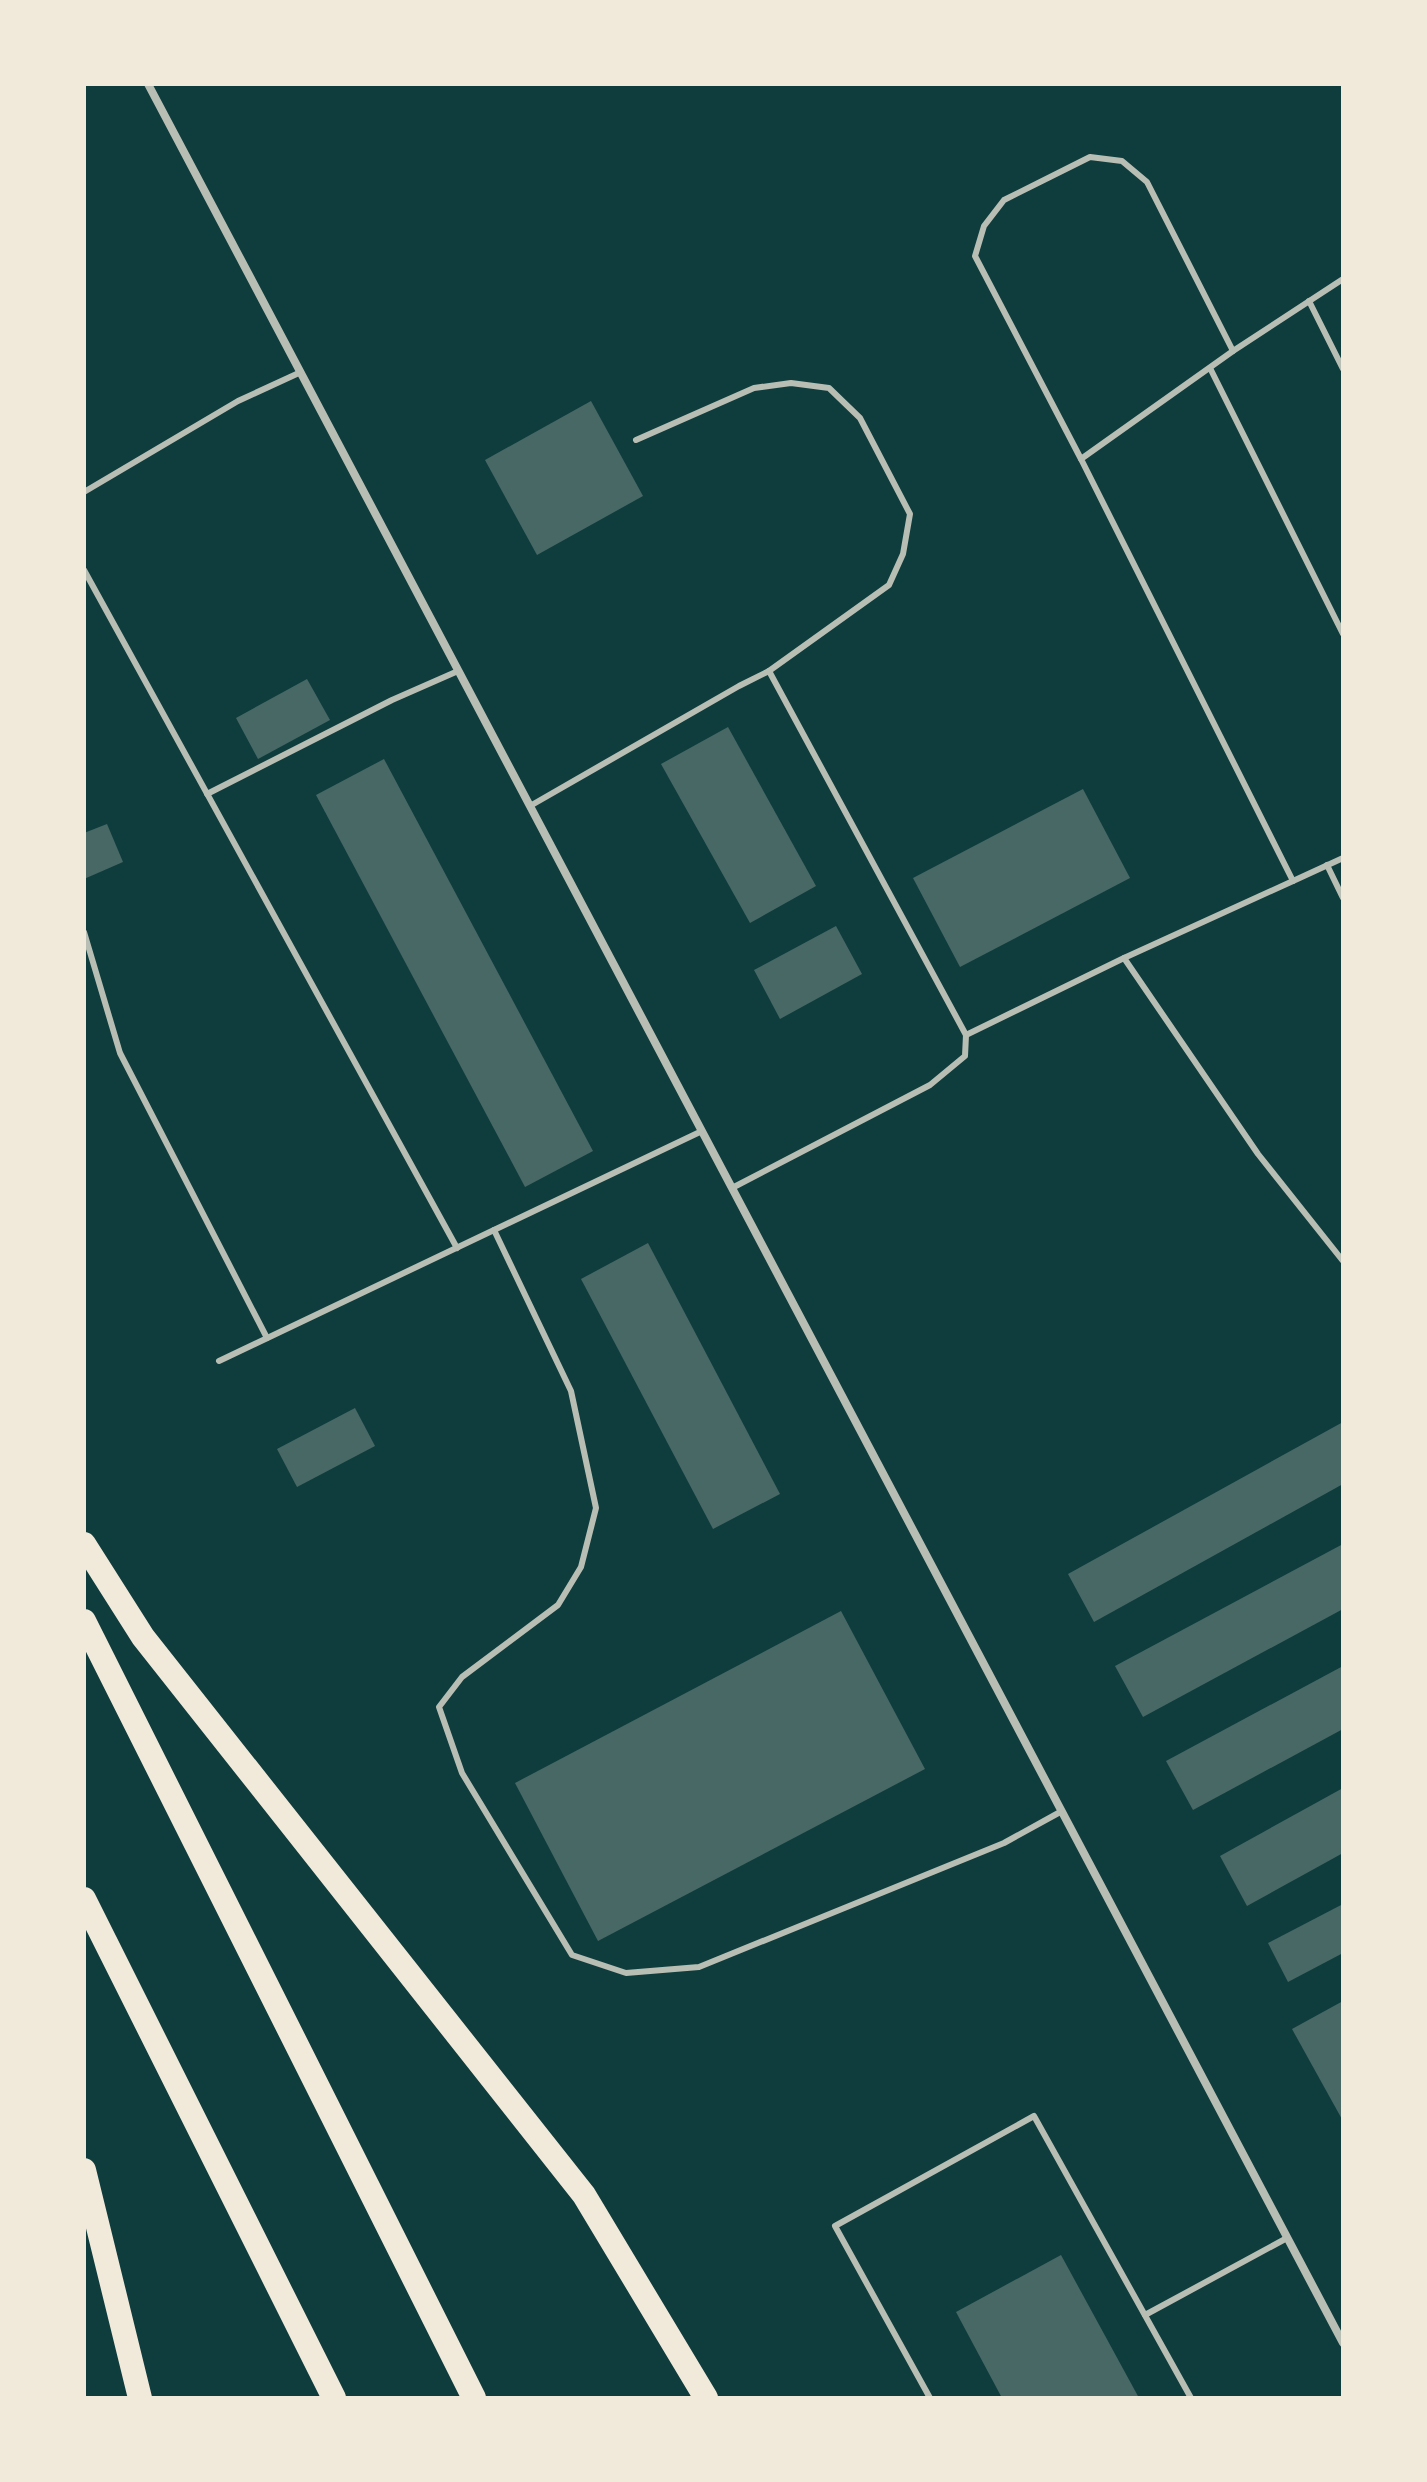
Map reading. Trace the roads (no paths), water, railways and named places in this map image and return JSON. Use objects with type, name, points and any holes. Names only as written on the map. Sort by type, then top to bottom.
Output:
[{"type":"highway","points":[[84,1544],[143,1637],[584,2195],[706,2398]]},
{"type":"highway","points":[[84,1621],[474,2398]]},
{"type":"highway","points":[[84,1899],[334,2398]]},
{"type":"highway","points":[[84,2170],[140,2398]]},
{"type":"street","points":[[148,84],[1343,2343]]},
{"type":"lane","points":[[1233,351],[1147,182],[1122,161],[1090,157],[1004,200],[984,226],[975,256],[1081,459],[1293,881]]},
{"type":"lane","points":[[1081,459],[1233,351],[1343,279]]},
{"type":"lane","points":[[1309,301],[1343,369]]},
{"type":"lane","points":[[1210,368],[1343,634]]},
{"type":"lane","points":[[84,492],[238,401],[301,372]]},
{"type":"lane","points":[[530,806],[769,671],[889,585],[903,554],[910,514],[860,418],[829,388],[791,383],[754,388],[636,440]]},
{"type":"lane","points":[[84,570],[457,1248]]},
{"type":"lane","points":[[207,794],[392,700],[458,671]]},
{"type":"lane","points":[[732,1188],[930,1085],[965,1056],[966,1035],[769,671]]},
{"type":"lane","points":[[966,1035],[1124,958],[1343,858]]},
{"type":"lane","points":[[1327,865],[1343,898]]},
{"type":"lane","points":[[84,932],[120,1053],[267,1338]]},
{"type":"lane","points":[[1124,958],[1258,1154],[1343,1261]]},
{"type":"lane","points":[[219,1361],[702,1131]]},
{"type":"lane","points":[[494,1230],[571,1391],[596,1508],[581,1567],[558,1605],[462,1677],[439,1707],[462,1773],[572,1955],[626,1973],[699,1967],[1004,1843],[1062,1811]]},
{"type":"lane","points":[[930,2398],[835,2226],[1034,2116],[1191,2398]]},
{"type":"lane","points":[[1145,2315],[1287,2238]]}]
